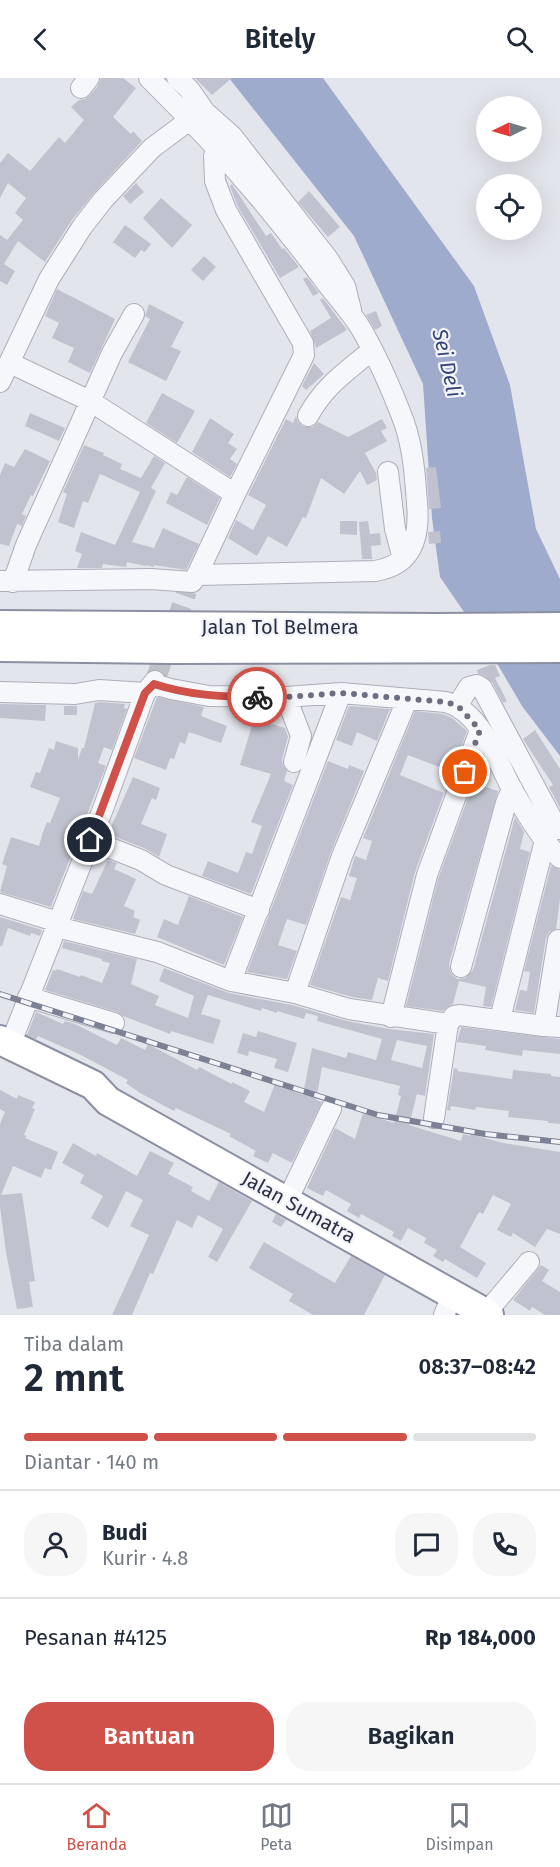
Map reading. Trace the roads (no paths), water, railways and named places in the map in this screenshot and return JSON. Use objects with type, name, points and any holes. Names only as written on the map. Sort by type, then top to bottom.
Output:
[{"type":"highway","name":"Jalan Tol Belmera","points":[[0,625],[560,627]]},
{"type":"highway","name":"Jalan Tol Belmera","points":[[0,647],[560,648]]},
{"type":"highway","name":"Jalan Sumatra","points":[[4,1052],[86,1096],[108,1101],[287,1201],[449,1304],[488,1314]]},
{"type":"street","points":[[149,78],[288,220]]},
{"type":"street","points":[[134,314],[111,353],[26,545],[6,582],[151,579],[192,583],[375,571],[388,568],[403,559],[414,542],[418,525],[414,461],[404,423],[372,350],[352,315],[340,302],[232,136],[205,112],[177,78]]},
{"type":"street","points":[[0,382],[49,279],[82,227],[103,200],[152,148],[191,119]]},
{"type":"street","points":[[192,583],[301,363],[304,349],[299,335],[226,210],[213,174],[217,150],[232,136]]},
{"type":"street","points":[[308,416],[336,378],[372,350]]},
{"type":"street","points":[[10,363],[90,401],[235,494]]},
{"type":"street","points":[[388,472],[395,529],[403,559]]},
{"type":"street","points":[[458,706],[469,687],[477,685],[482,688],[551,817],[560,858]]},
{"type":"street","points":[[0,692],[75,694],[151,686],[209,696],[286,697],[341,693],[446,702],[458,706],[480,730],[512,788],[553,834]]},
{"type":"street","points":[[4,1052],[58,925],[151,686]]},
{"type":"street","points":[[231,981],[341,693]]},
{"type":"street","points":[[286,697],[301,736],[294,762]]},
{"type":"street","points":[[295,993],[342,856],[407,700]]},
{"type":"street","points":[[392,1017],[427,875],[480,730]]},
{"type":"street","points":[[461,967],[512,788]]},
{"type":"street","points":[[500,1019],[553,834]]},
{"type":"street","points":[[90,840],[141,860],[166,874],[259,910]]},
{"type":"street","points":[[0,904],[58,925],[157,952],[231,981],[295,993],[349,1009],[448,1024]]},
{"type":"street","points":[[434,1118],[448,1024],[454,1016],[500,1019],[552,1027],[558,940]]},
{"type":"street","points":[[28,997],[114,1023]]},
{"type":"street","points":[[287,1201],[331,1109]]},
{"type":"street","points":[[488,1314],[529,1262]]},
{"type":"water","name":"Sei Deli","points":[[229,78],[323,78],[474,286],[510,385],[536,529],[560,579],[560,756],[522,706],[484,641],[440,577],[432,518],[423,384],[354,236]]},
{"type":"tunnel","points":[[155,681],[187,591]]},
{"type":"railway","points":[[0,994],[378,1115],[485,1134],[560,1142]]}]
